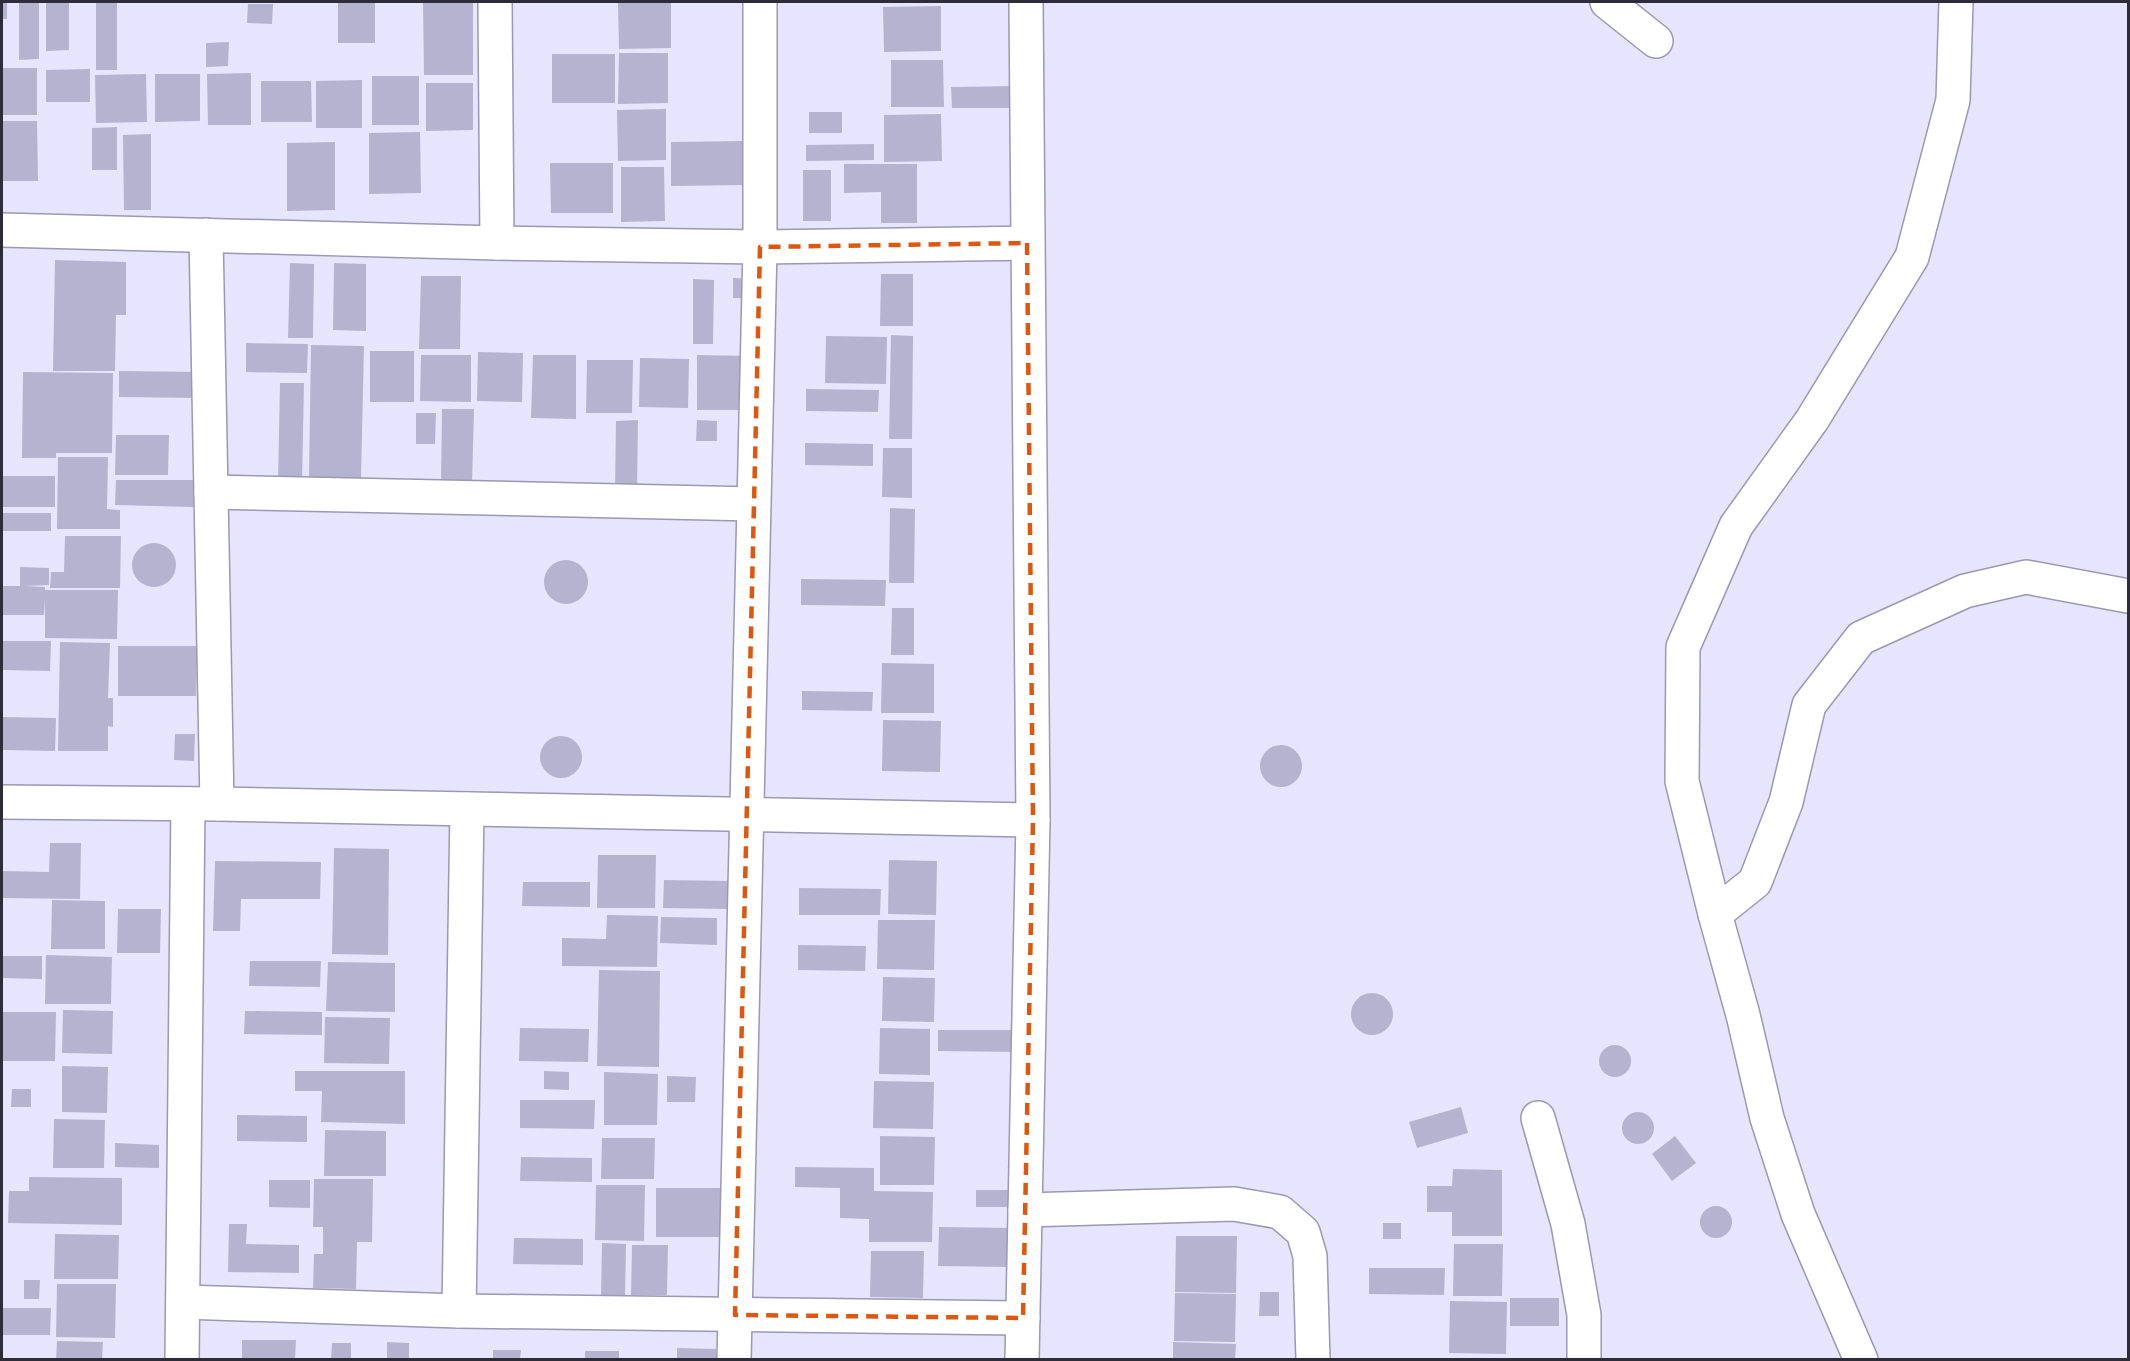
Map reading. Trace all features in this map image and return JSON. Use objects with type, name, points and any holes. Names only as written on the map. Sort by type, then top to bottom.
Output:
[{"type":"street","points":[[495,2],[497,243]]},
{"type":"street","points":[[734,1359],[760,247],[760,2]]},
{"type":"street","points":[[1022,1359],[1033,820],[1026,2]]},
{"type":"street","points":[[1607,2],[1656,41]]},
{"type":"street","points":[[1861,1359],[1798,1214],[1770,1129],[1743,1015],[1715,914],[1682,781],[1683,647],[1736,526],[1812,420],[1912,257],[1953,100],[1956,2]]},
{"type":"street","points":[[2,230],[497,243],[760,247],[1027,243]]},
{"type":"street","points":[[182,1359],[211,492],[206,235]]},
{"type":"street","points":[[211,492],[753,504]]},
{"type":"street","points":[[1715,914],[1755,882],[1786,802],[1809,705],[1861,638],[1965,591],[2026,577],[2128,596]]},
{"type":"street","points":[[2,802],[1033,820]]},
{"type":"street","points":[[459,1311],[467,809]]},
{"type":"street","points":[[1538,1118],[1568,1224],[1584,1315],[1584,1359]]},
{"type":"street","points":[[1025,1210],[1234,1204],[1280,1212],[1303,1232],[1310,1256],[1313,1359]]},
{"type":"street","points":[[183,1302],[459,1311],[1023,1318]]},
{"type":"highlighted area","points":[[1027,243],[1033,820],[1023,1318],[735,1315],[760,247]]},
{"type":"building","points":[[2,2],[7,2],[7,19],[2,19]]},
{"type":"building","points":[[19,2],[39,2],[39,59],[19,60]]},
{"type":"building","points":[[46,2],[69,2],[69,50],[46,51]]},
{"type":"building","points":[[96,2],[117,2],[117,70],[96,70]]},
{"type":"building","points":[[338,2],[375,2],[375,43],[338,43]]},
{"type":"building","points":[[423,2],[473,2],[473,75],[424,75]]},
{"type":"building","points":[[618,2],[671,2],[671,48],[619,49]]},
{"type":"building","points":[[248,4],[273,4],[272,24],[247,23]]},
{"type":"building","points":[[941,6],[941,51],[884,52],[883,7]]},
{"type":"building","points":[[229,42],[228,66],[206,67],[206,43]]},
{"type":"building","points":[[619,53],[668,53],[668,103],[618,104]]},
{"type":"building","points":[[552,54],[615,54],[615,103],[552,103]]},
{"type":"building","points":[[891,60],[943,60],[944,107],[891,107]]},
{"type":"building","points":[[2,68],[37,68],[37,115],[2,115]]},
{"type":"building","points":[[90,69],[90,102],[46,102],[46,70]]},
{"type":"building","points":[[251,73],[251,125],[208,125],[207,74]]},
{"type":"building","points":[[146,74],[147,122],[96,123],[95,75]]},
{"type":"building","points":[[155,74],[200,74],[200,121],[155,122]]},
{"type":"building","points":[[372,76],[419,76],[419,125],[372,125]]},
{"type":"building","points":[[362,80],[362,128],[316,128],[316,81]]},
{"type":"building","points":[[261,81],[311,81],[312,122],[261,122]]},
{"type":"building","points":[[426,83],[473,83],[473,130],[426,131]]},
{"type":"building","points":[[1022,86],[1022,108],[952,108],[951,87]]},
{"type":"building","points":[[666,109],[666,160],[618,161],[617,110]]},
{"type":"building","points":[[809,112],[842,112],[842,133],[809,133]]},
{"type":"building","points":[[941,114],[942,161],[884,162],[884,115]]},
{"type":"building","points":[[2,121],[37,121],[38,181],[2,181]]},
{"type":"building","points":[[117,127],[117,170],[92,170],[92,128]]},
{"type":"building","points":[[420,132],[421,193],[369,194],[369,133]]},
{"type":"building","points":[[151,134],[151,210],[124,210],[123,135]]},
{"type":"building","points":[[745,141],[745,185],[671,186],[671,142]]},
{"type":"building","points":[[335,142],[335,210],[287,211],[287,143]]},
{"type":"building","points":[[874,144],[874,160],[806,161],[806,145]]},
{"type":"building","points":[[550,163],[613,163],[613,213],[551,213]]},
{"type":"building","points":[[844,164],[917,164],[917,223],[881,223],[881,192],[844,193]]},
{"type":"building","points":[[621,167],[664,167],[665,221],[621,222]]},
{"type":"building","points":[[803,170],[831,170],[831,221],[803,221]]},
{"type":"building","points":[[55,260],[126,262],[126,315],[116,315],[115,371],[53,371]]},
{"type":"building","points":[[290,263],[314,264],[313,338],[288,338]]},
{"type":"building","points":[[334,263],[366,264],[366,331],[333,330]]},
{"type":"building","points":[[881,274],[913,274],[913,326],[880,326]]},
{"type":"building","points":[[421,276],[461,276],[460,349],[419,349]]},
{"type":"building","points":[[733,278],[753,279],[752,298],[733,298]]},
{"type":"building","points":[[693,279],[714,280],[713,344],[693,344]]},
{"type":"building","points":[[891,335],[913,336],[912,439],[889,439]]},
{"type":"building","points":[[826,336],[887,337],[886,384],[825,383]]},
{"type":"building","points":[[246,343],[308,344],[307,373],[246,372]]},
{"type":"building","points":[[311,345],[364,346],[361,478],[309,477]]},
{"type":"building","points":[[370,351],[414,351],[414,402],[370,402]]},
{"type":"building","points":[[478,352],[523,353],[522,402],[477,401]]},
{"type":"building","points":[[421,355],[471,355],[471,402],[420,401]]},
{"type":"building","points":[[533,355],[576,355],[576,419],[531,418]]},
{"type":"building","points":[[697,355],[749,356],[749,410],[697,410]]},
{"type":"building","points":[[640,358],[689,359],[688,408],[639,407]]},
{"type":"building","points":[[587,360],[633,360],[632,413],[586,413]]},
{"type":"building","points":[[119,371],[199,372],[199,398],[119,397]]},
{"type":"building","points":[[23,372],[113,373],[112,453],[56,453],[56,458],[22,458]]},
{"type":"building","points":[[280,383],[304,383],[302,484],[278,483]]},
{"type":"building","points":[[806,389],[879,390],[878,412],[806,411]]},
{"type":"building","points":[[442,409],[474,409],[472,484],[441,483]]},
{"type":"building","points":[[416,413],[436,413],[435,444],[416,444]]},
{"type":"building","points":[[638,420],[637,491],[615,491],[616,421]]},
{"type":"building","points":[[697,420],[717,421],[717,441],[696,441]]},
{"type":"building","points":[[116,435],[169,435],[168,475],[115,475]]},
{"type":"building","points":[[805,443],[873,444],[873,466],[805,465]]},
{"type":"building","points":[[883,448],[912,448],[912,498],[882,497]]},
{"type":"building","points":[[58,457],[108,457],[107,509],[120,510],[120,529],[57,529]]},
{"type":"building","points":[[2,476],[55,476],[55,507],[2,507]]},
{"type":"building","points":[[116,480],[195,480],[194,507],[115,505]]},
{"type":"building","points":[[890,508],[915,509],[914,583],[889,583]]},
{"type":"building","points":[[2,513],[51,513],[51,531],[2,531]]},
{"type":"building","points":[[65,536],[121,536],[120,588],[50,588],[51,572],[64,572]]},
{"type":"building","points":[[154,543],[169,550],[176,565],[169,580],[154,587],[139,580],[132,565],[139,550]]},
{"type":"building","points":[[566,560],[581,567],[588,582],[581,597],[566,604],[551,597],[544,582],[551,567]]},
{"type":"building","points":[[20,567],[49,568],[49,585],[25,586],[45,587],[45,590],[118,590],[117,639],[45,638],[45,598],[44,615],[2,615],[2,586],[20,586]]},
{"type":"building","points":[[801,579],[886,580],[885,606],[801,605]]},
{"type":"building","points":[[892,608],[914,608],[914,655],[891,655]]},
{"type":"building","points":[[2,641],[51,641],[50,671],[2,670]]},
{"type":"building","points":[[60,642],[110,643],[108,698],[113,698],[113,727],[108,726],[108,751],[58,751]]},
{"type":"building","points":[[118,646],[197,646],[196,696],[118,696]]},
{"type":"building","points":[[882,663],[934,664],[934,713],[881,713]]},
{"type":"building","points":[[802,691],[873,692],[872,711],[802,710]]},
{"type":"building","points":[[2,717],[56,718],[55,751],[2,750]]},
{"type":"building","points":[[883,720],[941,721],[940,772],[882,771]]},
{"type":"building","points":[[175,734],[195,734],[194,761],[174,760]]},
{"type":"building","points":[[561,736],[569,737],[576,742],[581,749],[581,765],[576,772],[569,777],[561,778],[553,777],[546,772],[541,765],[540,757],[541,749],[546,742],[553,737]]},
{"type":"building","points":[[1281,745],[1289,746],[1296,751],[1301,758],[1301,774],[1296,781],[1289,786],[1281,787],[1273,786],[1266,781],[1261,774],[1260,766],[1261,758],[1266,751],[1273,746]]},
{"type":"building","points":[[50,843],[81,843],[80,899],[2,898],[2,871],[49,872]]},
{"type":"building","points":[[334,848],[389,849],[388,955],[332,954]]},
{"type":"building","points":[[598,855],[656,855],[655,908],[597,908]]},
{"type":"building","points":[[889,860],[937,861],[936,915],[888,914]]},
{"type":"building","points":[[215,861],[321,862],[320,899],[241,899],[240,931],[213,931]]},
{"type":"building","points":[[664,880],[730,881],[730,909],[663,908]]},
{"type":"building","points":[[523,882],[590,882],[590,907],[522,906]]},
{"type":"building","points":[[799,888],[881,889],[880,915],[799,915]]},
{"type":"building","points":[[52,900],[105,901],[105,949],[51,949]]},
{"type":"building","points":[[118,909],[161,909],[160,953],[117,953]]},
{"type":"building","points":[[607,915],[658,916],[657,967],[562,966],[562,938],[606,939]]},
{"type":"building","points":[[661,917],[717,918],[717,945],[660,943]]},
{"type":"building","points":[[878,920],[935,920],[934,970],[877,969]]},
{"type":"building","points":[[798,945],[866,946],[865,971],[798,970]]},
{"type":"building","points":[[46,955],[112,957],[111,1004],[45,1004]]},
{"type":"building","points":[[2,956],[42,956],[42,979],[2,978]]},
{"type":"building","points":[[250,961],[321,961],[320,987],[249,986]]},
{"type":"building","points":[[328,962],[395,963],[395,1012],[326,1011]]},
{"type":"building","points":[[599,970],[660,971],[659,1067],[597,1066]]},
{"type":"building","points":[[883,977],[935,978],[934,1022],[882,1021]]},
{"type":"building","points":[[1372,993],[1380,994],[1387,999],[1392,1006],[1392,1022],[1387,1029],[1380,1034],[1372,1035],[1364,1034],[1357,1029],[1352,1022],[1351,1014],[1352,1006],[1357,999],[1364,994]]},
{"type":"building","points":[[63,1010],[113,1011],[112,1054],[62,1053]]},
{"type":"building","points":[[245,1011],[322,1012],[322,1035],[244,1034]]},
{"type":"building","points":[[2,1012],[56,1012],[55,1061],[2,1061]]},
{"type":"building","points":[[325,1017],[390,1018],[389,1064],[324,1063]]},
{"type":"building","points":[[520,1028],[589,1029],[588,1062],[519,1061]]},
{"type":"building","points":[[880,1028],[930,1029],[930,1075],[879,1074]]},
{"type":"building","points":[[938,1030],[1017,1030],[1017,1052],[938,1051]]},
{"type":"building","points":[[1615,1045],[1626,1050],[1631,1061],[1626,1072],[1615,1077],[1604,1072],[1599,1061],[1604,1050]]},
{"type":"building","points":[[62,1066],[108,1067],[107,1113],[62,1112]]},
{"type":"building","points":[[295,1071],[405,1071],[405,1124],[321,1122],[322,1091],[295,1091]]},
{"type":"building","points":[[544,1071],[569,1072],[569,1090],[544,1089]]},
{"type":"building","points":[[604,1072],[658,1074],[657,1125],[604,1125]]},
{"type":"building","points":[[667,1076],[696,1077],[695,1102],[667,1102]]},
{"type":"building","points":[[874,1081],[934,1082],[933,1129],[873,1128]]},
{"type":"building","points":[[12,1089],[31,1089],[31,1107],[11,1107]]},
{"type":"building","points":[[520,1100],[595,1100],[594,1129],[520,1128]]},
{"type":"building","points":[[1461,1107],[1468,1133],[1417,1148],[1409,1122]]},
{"type":"building","points":[[1638,1112],[1649,1117],[1654,1128],[1649,1139],[1638,1144],[1627,1139],[1622,1128],[1627,1117]]},
{"type":"building","points":[[237,1115],[307,1116],[307,1142],[237,1141]]},
{"type":"building","points":[[54,1119],[105,1120],[104,1168],[53,1168]]},
{"type":"building","points":[[325,1130],[386,1131],[386,1176],[324,1176]]},
{"type":"building","points":[[880,1136],[935,1137],[934,1185],[880,1185]]},
{"type":"building","points":[[1675,1136],[1696,1163],[1672,1181],[1652,1154]]},
{"type":"building","points":[[602,1138],[655,1138],[654,1179],[601,1179]]},
{"type":"building","points":[[115,1143],[159,1145],[159,1168],[115,1167]]},
{"type":"building","points":[[521,1157],[592,1158],[592,1182],[520,1181]]},
{"type":"building","points":[[795,1167],[874,1168],[874,1191],[933,1192],[932,1242],[869,1242],[869,1219],[840,1218],[840,1188],[795,1187]]},
{"type":"building","points":[[1453,1169],[1502,1170],[1502,1236],[1452,1236],[1452,1212],[1427,1212],[1427,1186],[1452,1186]]},
{"type":"building","points":[[29,1177],[122,1178],[122,1225],[8,1223],[9,1191],[29,1191]]},
{"type":"building","points":[[314,1179],[373,1179],[372,1242],[357,1242],[356,1289],[313,1288],[314,1254],[323,1254],[323,1227],[313,1227]]},
{"type":"building","points":[[269,1180],[310,1180],[310,1208],[269,1207]]},
{"type":"building","points":[[596,1185],[645,1185],[644,1241],[595,1240]]},
{"type":"building","points":[[656,1188],[725,1188],[724,1237],[656,1237]]},
{"type":"building","points":[[976,1190],[1011,1190],[1011,1207],[976,1207]]},
{"type":"building","points":[[1716,1206],[1727,1211],[1732,1222],[1727,1233],[1716,1238],[1705,1233],[1700,1222],[1705,1211]]},
{"type":"building","points":[[1383,1223],[1401,1223],[1401,1239],[1383,1239]]},
{"type":"building","points":[[229,1224],[247,1224],[246,1244],[299,1245],[299,1273],[228,1272]]},
{"type":"building","points":[[939,1227],[1012,1228],[1012,1267],[938,1266]]},
{"type":"building","points":[[55,1234],[119,1235],[118,1279],[54,1279]]},
{"type":"building","points":[[1176,1236],[1237,1236],[1236,1293],[1175,1292]]},
{"type":"building","points":[[514,1238],[583,1239],[583,1265],[513,1264]]},
{"type":"building","points":[[602,1243],[626,1244],[625,1296],[601,1295]]},
{"type":"building","points":[[1454,1244],[1503,1244],[1502,1296],[1453,1296]]},
{"type":"building","points":[[632,1245],[668,1245],[667,1295],[631,1295]]},
{"type":"building","points":[[871,1251],[924,1251],[923,1298],[870,1297]]},
{"type":"building","points":[[1369,1268],[1445,1268],[1444,1295],[1369,1294]]},
{"type":"building","points":[[24,1280],[40,1280],[39,1299],[24,1299]]},
{"type":"building","points":[[57,1284],[116,1284],[115,1338],[56,1337]]},
{"type":"building","points":[[1260,1292],[1279,1292],[1279,1316],[1259,1316]]},
{"type":"building","points":[[1175,1293],[1236,1294],[1235,1342],[1174,1341]]},
{"type":"building","points":[[1510,1298],[1559,1298],[1559,1326],[1510,1326]]},
{"type":"building","points":[[1450,1301],[1507,1302],[1506,1354],[1449,1353]]},
{"type":"building","points":[[2,1308],[51,1308],[50,1335],[2,1335]]},
{"type":"building","points":[[242,1340],[296,1340],[295,1360],[242,1360]]},
{"type":"building","points":[[57,1341],[103,1342],[102,1360],[56,1360]]},
{"type":"building","points":[[387,1342],[409,1343],[409,1360],[387,1360]]},
{"type":"building","points":[[1173,1342],[1236,1344],[1235,1360],[1173,1360]]},
{"type":"building","points":[[332,1343],[351,1343],[351,1360],[331,1360]]},
{"type":"building","points":[[677,1348],[716,1349],[716,1360],[677,1360]]},
{"type":"building","points":[[493,1350],[521,1350],[520,1360],[493,1360]]},
{"type":"building","points":[[585,1351],[619,1351],[619,1360],[585,1360]]}]
